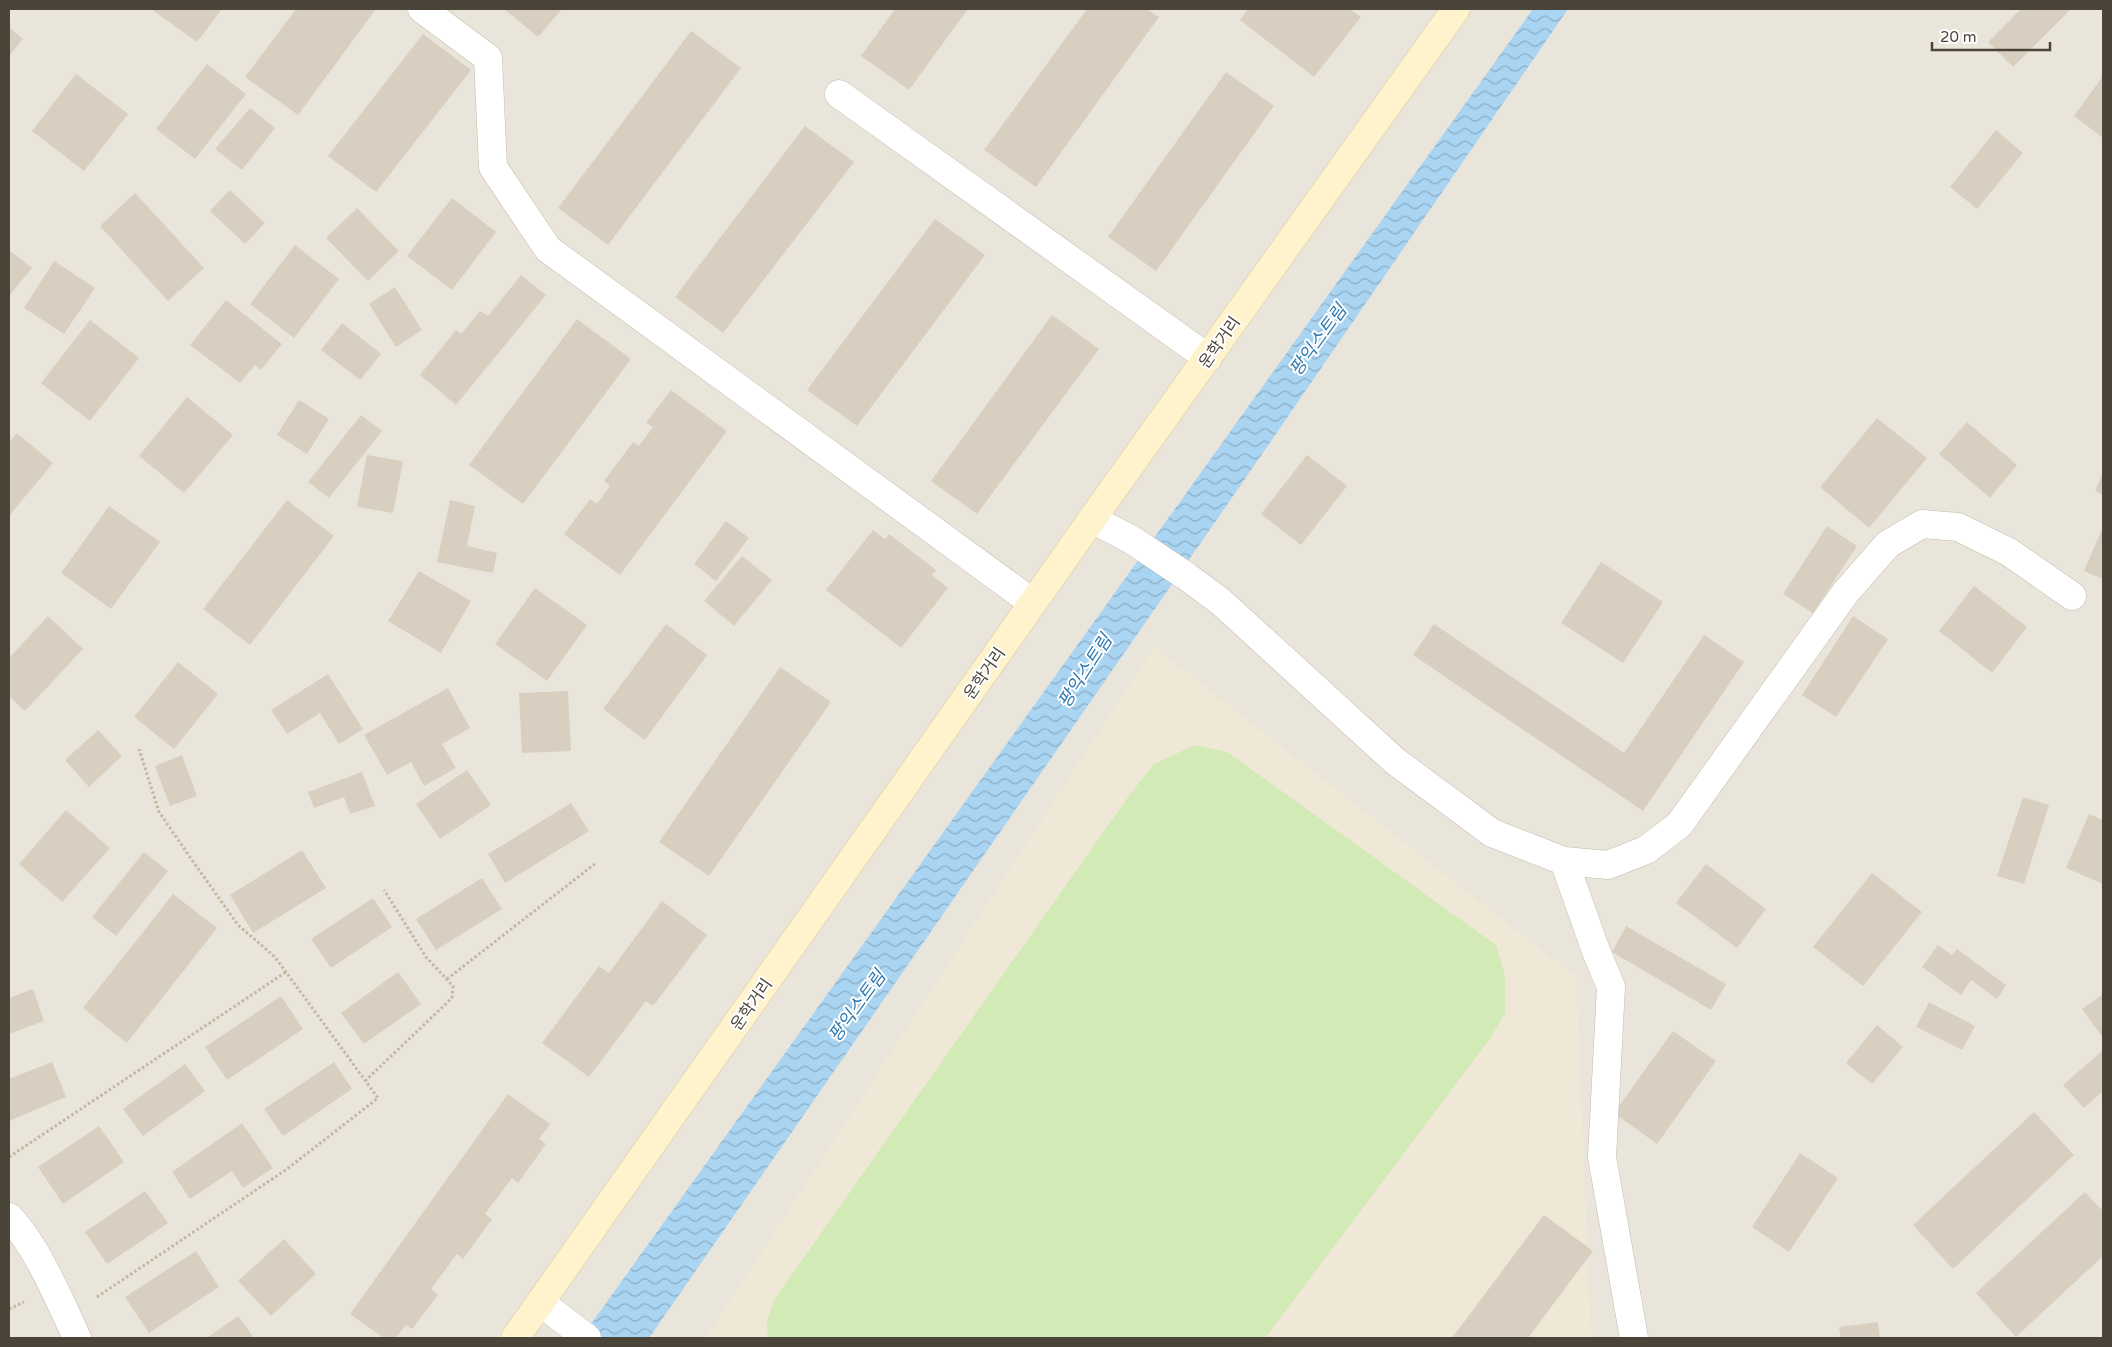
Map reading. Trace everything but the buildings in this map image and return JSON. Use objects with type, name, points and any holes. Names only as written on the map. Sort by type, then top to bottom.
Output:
[{"type":"main road","name":"운학거리","points":[[515,1338],[1033,603],[1456,9]]},
{"type":"street","points":[[422,9],[488,58],[493,167],[548,249],[1033,603]]},
{"type":"street","points":[[839,94],[1208,358]]},
{"type":"street","points":[[1092,520],[1132,540],[1221,602],[1395,761],[1492,833],[1564,861],[1608,865],[1646,850],[1679,826],[1846,592],[1888,544],[1922,524],[1958,526],[2009,552],[2072,596]]},
{"type":"street","points":[[1564,861],[1611,987],[1602,1157],[1634,1338]]},
{"type":"street","points":[[9,1217],[19,1227],[54,1288],[72,1327]]},
{"type":"street","points":[[541,1303],[581,1334]]},
{"type":"path","points":[[72,1327],[287,1169],[378,1098],[275,957],[238,925],[159,812],[138,749]]},
{"type":"path","points":[[446,979],[596,863]]},
{"type":"path","points":[[365,1081],[452,998],[454,986],[426,957],[384,890]]},
{"type":"path","points":[[9,1157],[286,972]]},
{"type":"shaded area","points":[[9,9],[2103,9],[2103,1338],[9,1338]]},
{"type":"shaded area","points":[[1154,647],[1576,977],[1591,1338],[706,1338]]},
{"type":"green space","points":[[1195,745],[1227,752],[1496,945],[1505,976],[1505,1013],[1491,1037],[1265,1338],[768,1338],[767,1322],[774,1300],[1128,797],[1154,764]]},
{"type":"water","name":"팡익스트림","points":[[1533,9],[1568,9],[1238,489],[649,1338],[581,1338]]}]
